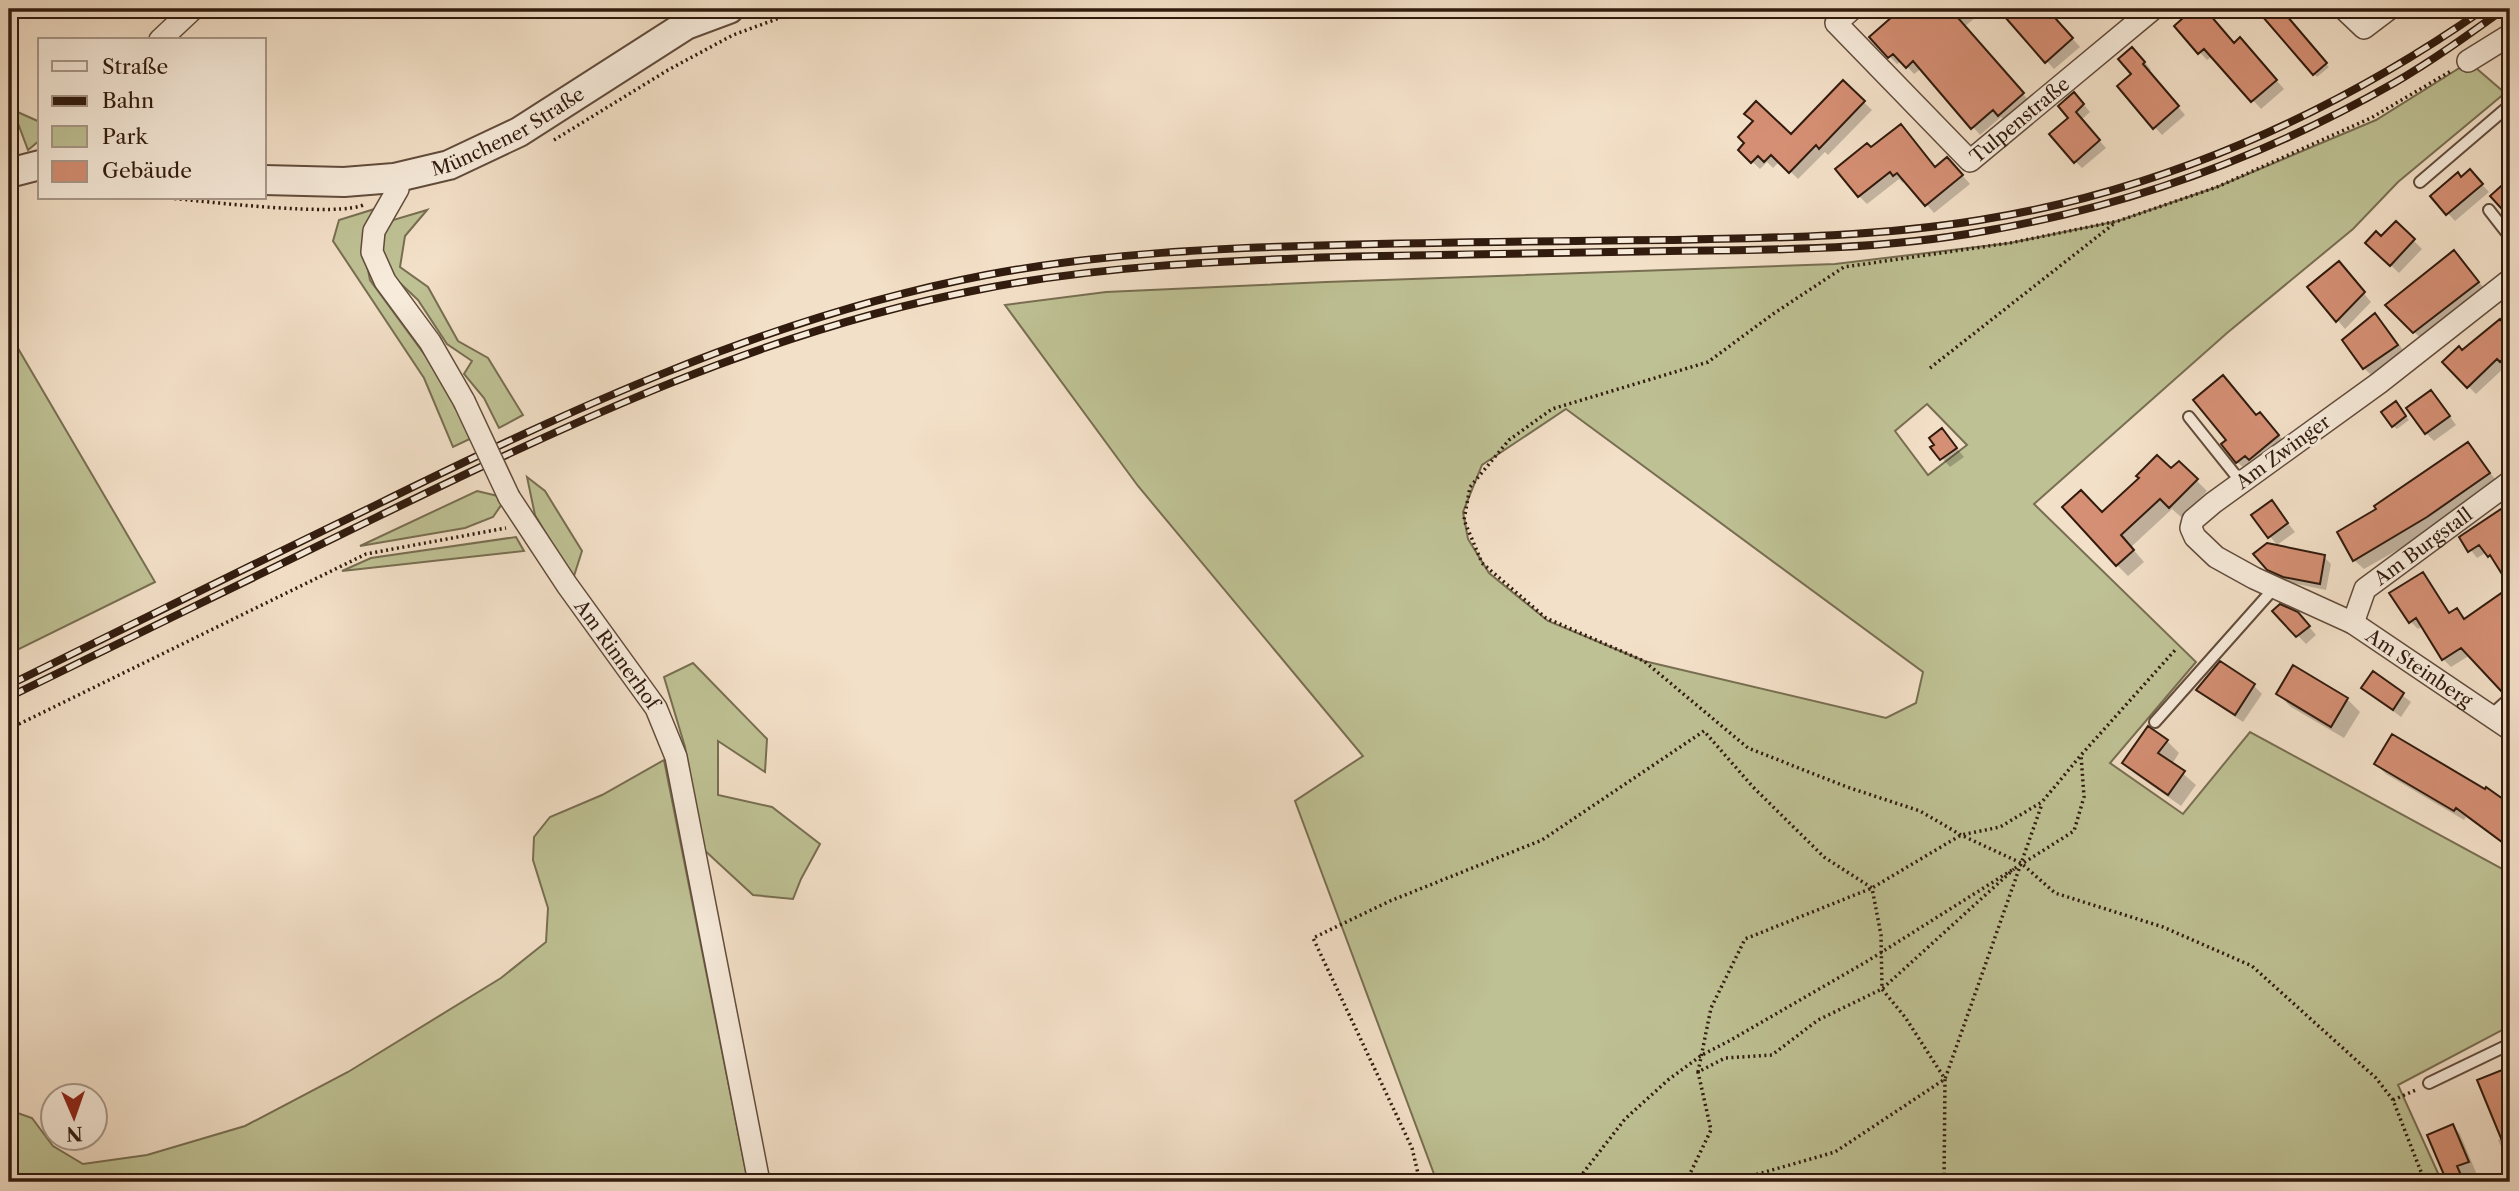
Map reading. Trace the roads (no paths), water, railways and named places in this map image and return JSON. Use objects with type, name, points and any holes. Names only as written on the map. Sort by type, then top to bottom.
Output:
[{"type":"street","points":[[161,38],[193,9]]},
{"type":"street","name":"Münchener Straße","points":[[266,180],[344,183],[394,178],[449,165],[519,132],[686,25],[729,9]]},
{"type":"street","name":"Tulpenstraße","points":[[1852,9],[1836,23],[1970,161],[2153,9]]},
{"type":"street","points":[[2344,9],[2364,28],[2389,9]]},
{"type":"street","points":[[2468,61],[2510,37]]},
{"type":"street","points":[[9,173],[38,166]]},
{"type":"street","name":"Am Rinnerhof","points":[[394,178],[398,189],[374,231],[372,252],[385,281],[430,342],[464,401],[509,497],[526,524],[656,708],[676,757],[759,1182]]},
{"type":"street","name":"Am Zwinger","points":[[2328,611],[2254,578],[2216,557],[2194,537],[2191,528],[2193,520],[2241,482],[2379,383],[2510,280]]},
{"type":"street","name":"Am Burgstall","points":[[2353,624],[2365,589],[2510,482]]},
{"type":"street","name":"Am Steinberg","points":[[2328,611],[2353,624],[2510,729]]},
{"type":"lane","points":[[2420,182],[2510,104]]},
{"type":"lane","points":[[2488,211],[2510,237]]},
{"type":"lane","points":[[2189,417],[2241,482]]},
{"type":"lane","points":[[2155,722],[2276,586]]},
{"type":"lane","points":[[2490,716],[2510,698]]},
{"type":"lane","points":[[2429,1083],[2510,1044]]},
{"type":"railway","points":[[9,685],[448,470],[597,401],[749,341],[826,315],[905,293],[986,275],[1073,261],[1161,253],[1379,244],[1784,237],[1902,230],[1980,220],[2048,207],[2114,190],[2244,143],[2368,82],[2484,9]]},
{"type":"railway","points":[[9,697],[451,481],[598,413],[672,382],[824,328],[982,289],[1071,275],[1159,266],[1338,257],[1827,248],[1907,242],[1985,231],[2039,220],[2144,192],[2247,155],[2297,133],[2394,83],[2504,9]]}]
